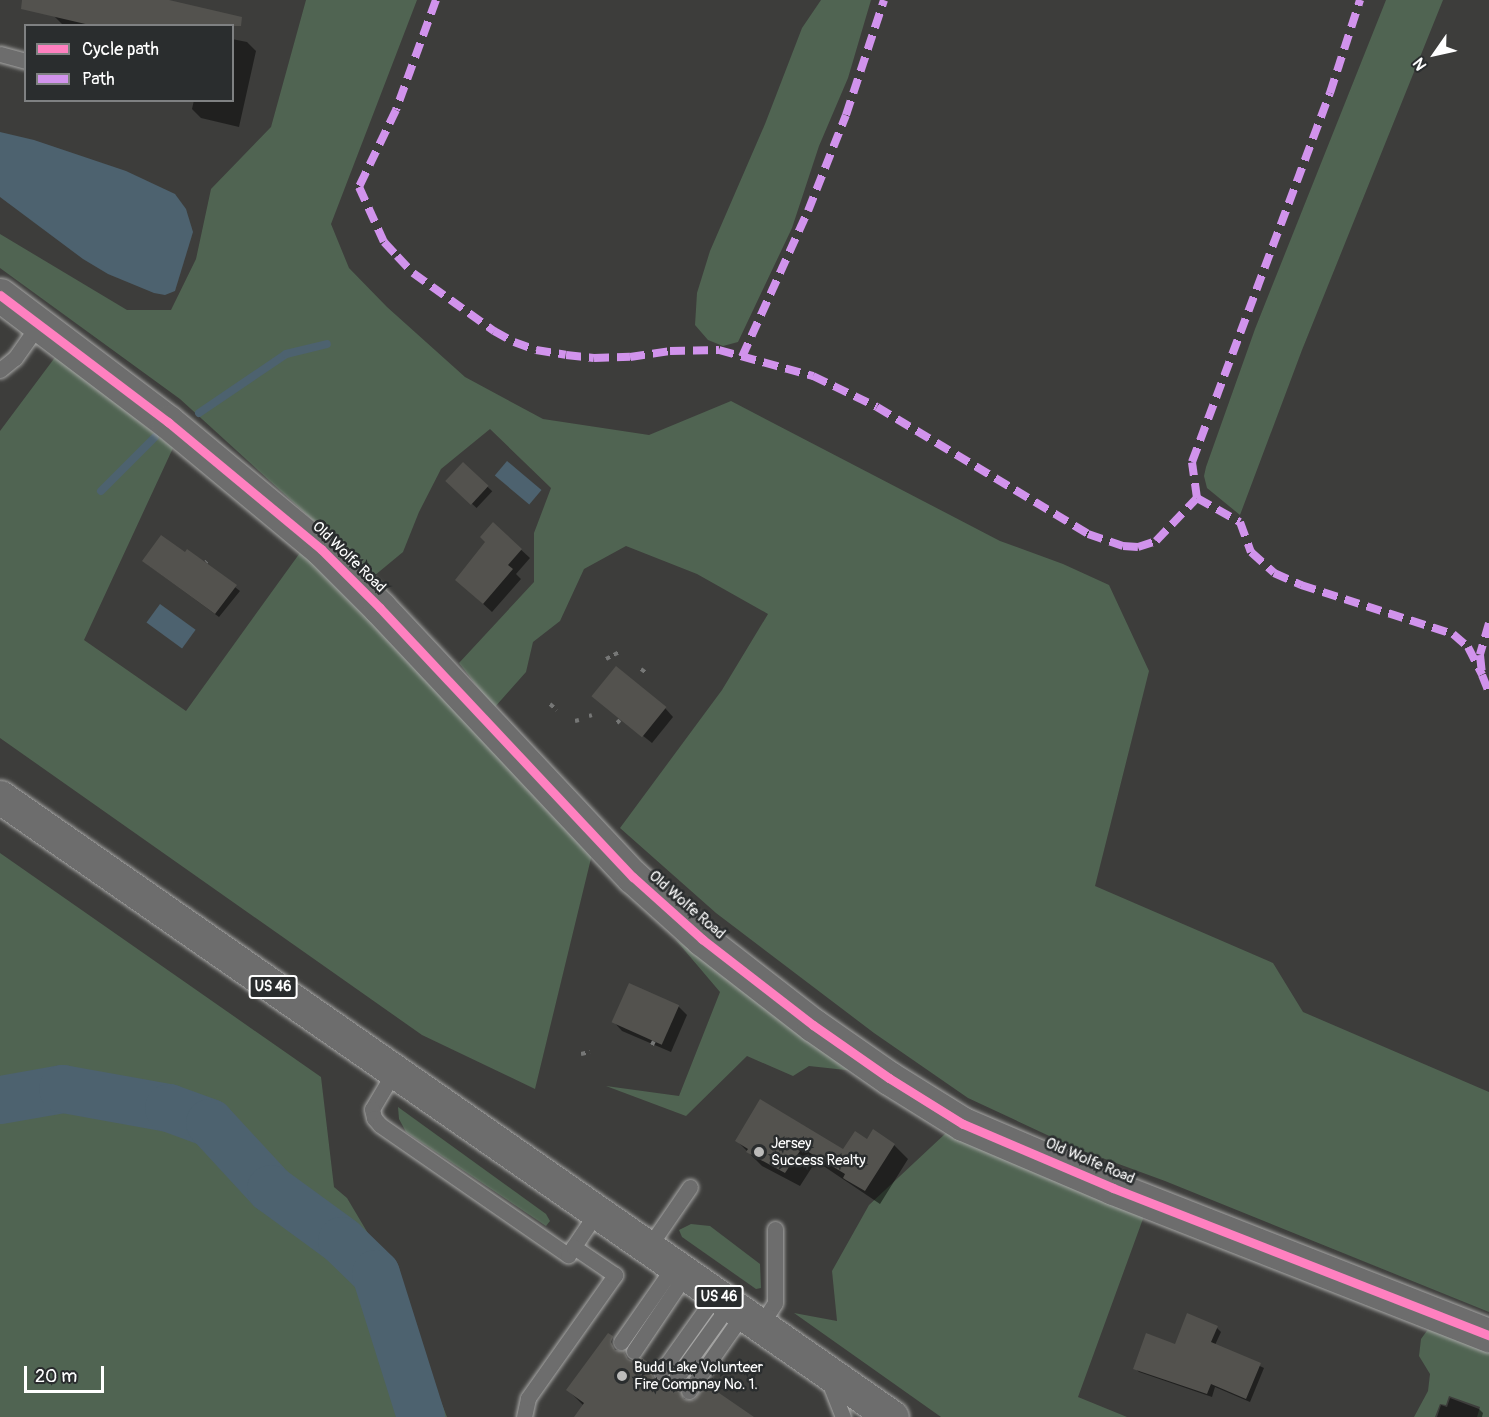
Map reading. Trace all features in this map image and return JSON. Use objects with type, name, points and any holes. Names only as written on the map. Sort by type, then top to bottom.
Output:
[{"type":"street","name":"Old Wolfe Road","points":[[0,295],[201,448],[321,549],[380,608],[633,877],[702,939],[813,1026],[963,1124],[1113,1188],[1489,1335]]},
{"type":"street","name":"US 46","points":[[0,797],[892,1417]]},
{"type":"lane","points":[[0,54],[24,61]]},
{"type":"lane","points":[[0,370],[15,358],[39,324]]},
{"type":"lane","points":[[394,1072],[372,1109],[374,1118],[380,1125],[568,1255],[597,1212]]},
{"type":"lane","points":[[627,1347],[669,1263],[690,1187]]},
{"type":"lane","points":[[661,1372],[737,1310],[775,1303],[775,1229]]},
{"type":"lane","points":[[524,1417],[528,1398],[615,1275],[574,1247]]},
{"type":"lane","points":[[675,1380],[737,1310]]},
{"type":"lane","points":[[689,1391],[737,1310]]},
{"type":"lane","points":[[825,1371],[843,1417]]},
{"type":"path","points":[[606,659],[619,652]]},
{"type":"path","points":[[641,669],[645,672]]},
{"type":"path","points":[[550,704],[557,710]]},
{"type":"path","points":[[581,1054],[590,1052]]},
{"type":"green space","points":[[306,0],[417,0],[331,224],[349,268],[387,307],[465,377],[543,419],[649,435],[731,401],[1000,541],[1063,564],[1109,585],[1149,671],[1095,886],[1273,963],[1303,1012],[1489,1092],[1489,1312],[1165,1181],[1075,1148],[968,1098],[874,1033],[716,913],[620,828],[722,690],[768,614],[697,574],[626,546],[584,569],[560,621],[533,642],[526,672],[494,708],[459,663],[534,582],[534,533],[551,488],[490,429],[441,469],[419,512],[403,552],[374,576],[180,399],[0,268],[0,234],[127,310],[171,310],[196,259],[211,189],[271,127]]},
{"type":"green space","points":[[821,0],[871,0],[848,78],[819,146],[792,228],[738,342],[723,346],[708,340],[695,325],[697,293],[710,251],[765,124],[802,28]]},
{"type":"green space","points":[[1386,0],[1443,0],[1302,350],[1240,515],[1207,488],[1204,476],[1206,467],[1255,329]]},
{"type":"green space","points":[[56,356],[173,448],[84,640],[186,711],[302,550],[594,846],[535,1089],[422,1035],[0,738],[0,431]]},
{"type":"green space","points":[[0,853],[321,1077],[334,1187],[347,1198],[388,1267],[447,1417],[0,1417]]},
{"type":"green space","points":[[675,939],[855,1071],[809,1066],[793,1076],[747,1056],[686,1116],[606,1086],[679,1096],[720,992]]},
{"type":"green space","points":[[398,1107],[546,1214],[550,1221],[546,1226],[406,1132],[399,1119]]},
{"type":"green space","points":[[946,1133],[1144,1216],[1078,1397],[1127,1417],[941,1417],[794,1313],[837,1321],[832,1271],[869,1205]]},
{"type":"green space","points":[[691,1224],[710,1226],[760,1264],[761,1288],[756,1289],[682,1237],[679,1230]]},
{"type":"green space","points":[[1429,1328],[1489,1353],[1489,1417],[1477,1417],[1480,1407],[1449,1396],[1446,1405],[1440,1404],[1435,1417],[1414,1417],[1428,1391],[1430,1374],[1419,1356],[1421,1339]]},
{"type":"water","points":[[0,132],[34,140],[126,171],[175,194],[186,209],[193,232],[175,291],[165,295],[154,293],[108,274],[83,259],[0,197]]},
{"type":"water","points":[[507,461],[541,490],[529,504],[495,476]]},
{"type":"water","points":[[160,604],[196,630],[182,648],[146,623]]},
{"type":"building","points":[[22,0],[169,0],[242,17],[241,26],[234,26],[234,24],[85,24],[21,9]]},
{"type":"building","points":[[463,462],[489,486],[471,505],[445,481]]},
{"type":"building","points":[[493,522],[522,549],[508,565],[513,569],[483,604],[455,580],[485,542],[480,537]]},
{"type":"building","points":[[161,535],[185,552],[187,549],[237,585],[215,614],[142,561]]},
{"type":"building","points":[[616,666],[667,707],[642,737],[591,696]]},
{"type":"building","points":[[629,983],[679,1005],[662,1045],[612,1022]]},
{"type":"building","points":[[760,1099],[843,1149],[855,1131],[867,1139],[873,1129],[895,1144],[865,1191],[843,1178],[845,1174],[802,1148],[785,1173],[746,1152],[748,1149],[735,1141]]},
{"type":"building","points":[[1187,1313],[1218,1326],[1211,1342],[1261,1363],[1246,1399],[1211,1384],[1207,1394],[1133,1369],[1146,1333],[1175,1344]]},
{"type":"building","name":"Budd Lake Volunteer Fire Compnay No. 1.","points":[[608,1333],[613,1336],[611,1342],[615,1350],[624,1351],[628,1359],[633,1361],[641,1357],[653,1366],[651,1372],[655,1380],[665,1381],[673,1390],[680,1388],[684,1399],[694,1400],[706,1384],[754,1417],[574,1417],[584,1403],[566,1390]]},
{"type":"waterway","points":[[199,413],[286,354],[327,344]]},
{"type":"waterway","points":[[101,491],[155,437]]},
{"type":"waterway","points":[[0,1100],[63,1089],[169,1108],[210,1123],[271,1189],[342,1241],[376,1274],[421,1417]]},
{"type":"marked path","points":[[436,0],[396,110],[359,187],[384,242],[397,256],[413,273],[494,331],[536,350],[566,355],[594,358],[630,357],[670,351],[719,350],[813,376],[877,407],[1088,534],[1123,546],[1138,547],[1156,541],[1197,498]]},
{"type":"marked path","points":[[742,357],[808,211],[846,115],[884,0]]},
{"type":"marked path","points":[[1197,498],[1192,462],[1330,93],[1360,0]]},
{"type":"marked path","points":[[1197,498],[1240,522],[1251,552],[1274,573],[1301,585],[1453,634],[1468,647],[1482,675]]},
{"type":"marked path","points":[[1489,623],[1480,655],[1482,675],[1489,692]]},
{"type":"cycle path","points":[[0,295],[168,422],[321,549],[380,608],[633,877],[702,939],[813,1025],[889,1078],[963,1124],[1113,1188],[1489,1335]]},
{"type":"place","name":"Jersey Success Realty","points":[[759,1152]]},
{"type":"place","name":"Budd Lake Volunteer Fire Compnay No. 1.","points":[[622,1376]]}]
